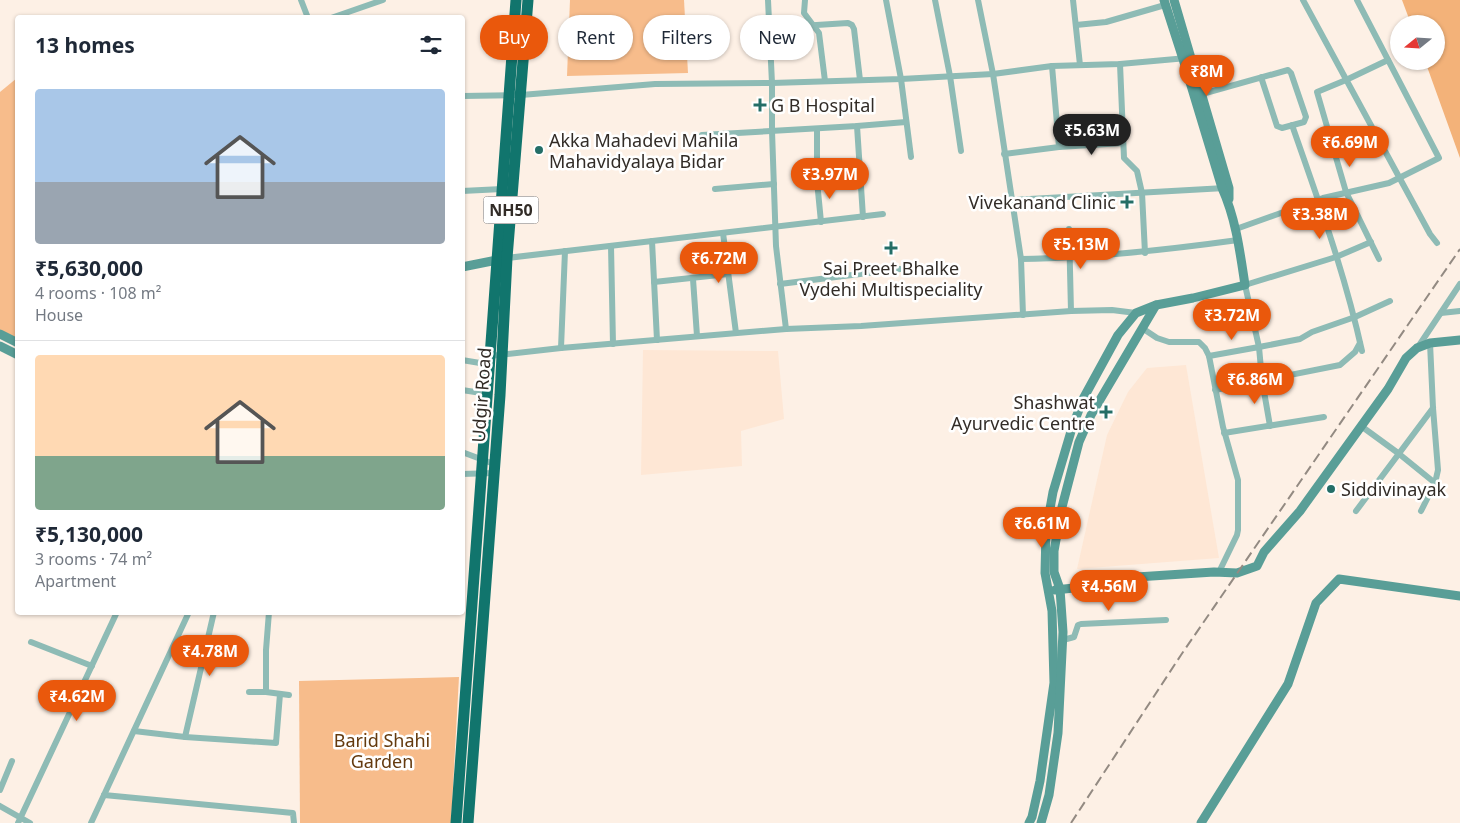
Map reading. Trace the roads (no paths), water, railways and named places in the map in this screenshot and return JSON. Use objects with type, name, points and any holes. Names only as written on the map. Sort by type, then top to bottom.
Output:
[{"type":"highway","name":"Udgir Road","points":[[502,260],[502,189],[516,0]]},
{"type":"highway","name":"Udgir Road","points":[[468,823],[502,260],[521,95],[528,0]]},
{"type":"highway","name":"Udgir Road","points":[[456,823],[490,470],[483,460],[488,394],[496,360]]},
{"type":"main road","points":[[1174,0],[1187,58],[1226,188]]},
{"type":"main road","points":[[1029,823],[1040,781],[1054,683],[1052,611],[1045,573],[1046,531],[1053,492],[1072,428],[1083,399],[1118,335],[1136,313],[1156,305],[1245,285],[1236,229],[1202,94],[1164,2]]},
{"type":"main road","points":[[465,266],[502,260]]},
{"type":"main road","points":[[1041,823],[1049,795],[1058,733],[1063,640],[1060,589],[1054,572],[1054,551],[1062,508],[1080,442],[1092,415],[1156,305]]},
{"type":"main road","points":[[0,334],[15,342]]},
{"type":"main road","points":[[1048,591],[1121,578],[1219,572],[1237,573],[1257,566],[1264,552],[1300,511],[1388,389],[1406,358],[1417,348],[1430,343],[1460,340]]},
{"type":"main road","points":[[0,346],[15,354]]},
{"type":"main road","points":[[1201,823],[1288,684],[1316,603],[1339,579],[1460,596]]},
{"type":"street","points":[[301,0],[307,15]]},
{"type":"street","points":[[340,15],[383,0]]},
{"type":"street","points":[[768,0],[769,15]]},
{"type":"street","points":[[805,0],[805,15]]},
{"type":"street","points":[[886,0],[901,79],[912,157]]},
{"type":"street","points":[[934,0],[950,76],[961,151]]},
{"type":"street","points":[[978,0],[993,74],[1021,259],[1023,315]]},
{"type":"street","points":[[1073,0],[1080,65]]},
{"type":"street","points":[[1303,0],[1430,234],[1438,243]]},
{"type":"street","points":[[1236,229],[1318,199],[1389,183],[1439,158],[1357,0]]},
{"type":"street","points":[[1076,25],[1106,22],[1164,2]]},
{"type":"street","points":[[814,26],[848,23],[852,25],[860,80]]},
{"type":"street","points":[[814,27],[819,33],[825,82]]},
{"type":"street","points":[[465,96],[521,95],[655,84],[901,79],[993,74],[1052,66],[1120,64],[1187,58]]},
{"type":"street","points":[[771,60],[776,246],[786,329]]},
{"type":"street","points":[[1379,259],[1346,192],[1317,92],[1388,60]]},
{"type":"street","points":[[1120,64],[1124,158],[1137,171],[1142,193],[1145,252]]},
{"type":"street","points":[[1052,66],[1058,147]]},
{"type":"street","points":[[1202,94],[1284,70],[1288,70],[1291,72],[1306,117],[1304,122],[1282,128],[1277,126],[1261,77]]},
{"type":"street","points":[[702,135],[906,122]]},
{"type":"street","points":[[1292,125],[1318,199],[1355,317],[1362,351]]},
{"type":"street","points":[[857,126],[863,217]]},
{"type":"street","points":[[817,129],[817,181],[821,222]]},
{"type":"street","points":[[1004,154],[1058,147],[1123,143]]},
{"type":"street","points":[[715,189],[774,184]]},
{"type":"street","points":[[1012,200],[1226,188]]},
{"type":"street","points":[[465,191],[502,189]]},
{"type":"street","points":[[502,260],[883,214]]},
{"type":"street","points":[[1068,229],[1072,311]]},
{"type":"street","points":[[723,233],[736,333]]},
{"type":"street","points":[[1021,259],[1070,258],[1145,252],[1238,240]]},
{"type":"street","points":[[652,241],[657,340]]},
{"type":"street","points":[[1270,426],[1262,380],[1259,347],[1245,285],[1336,257],[1371,242]]},
{"type":"street","points":[[611,246],[613,344]]},
{"type":"street","points":[[561,348],[565,251]]},
{"type":"street","points":[[780,284],[900,269]]},
{"type":"street","points":[[654,282],[728,274]]},
{"type":"street","points":[[693,278],[697,336]]},
{"type":"street","points":[[1417,348],[1460,284]]},
{"type":"street","points":[[1209,356],[1300,339],[1312,332],[1390,302]]},
{"type":"street","points":[[465,360],[496,360],[561,348],[786,329],[861,326],[1072,311],[1112,310],[1136,313]]},
{"type":"street","points":[[1441,313],[1460,311]]},
{"type":"street","points":[[1142,328],[1157,338],[1169,342],[1199,342],[1209,356],[1224,434],[1238,480],[1237,535],[1219,572]]},
{"type":"street","points":[[1216,390],[1340,365],[1356,352],[1360,343]]},
{"type":"street","points":[[1422,512],[1435,483],[1438,470],[1430,343]]},
{"type":"street","points":[[465,390],[488,394]]},
{"type":"street","points":[[1356,511],[1433,408]]},
{"type":"street","points":[[1224,434],[1324,417]]},
{"type":"street","points":[[1361,426],[1435,483]]},
{"type":"street","points":[[465,453],[483,460]]},
{"type":"street","points":[[465,474],[490,470]]},
{"type":"street","points":[[19,821],[116,615]]},
{"type":"street","points":[[91,823],[188,615]]},
{"type":"street","points":[[185,737],[213,615]]},
{"type":"street","points":[[266,692],[266,650],[269,615]]},
{"type":"street","points":[[1063,640],[1074,637],[1078,625],[1081,624],[1166,620]]},
{"type":"street","points":[[32,642],[92,666]]},
{"type":"street","points":[[249,692],[289,695]]},
{"type":"street","points":[[134,731],[185,737],[276,743],[280,694]]},
{"type":"street","points":[[0,790],[12,761]]},
{"type":"street","points":[[104,795],[293,813],[294,823]]},
{"type":"street","points":[[0,806],[19,821],[30,823]]},
{"type":"railway","points":[[1071,823],[1181,655],[1460,249]]},
{"type":"place","name":"G B Hospital","points":[[760,105]]},
{"type":"place","name":"Akka Mahadevi Mahila Mahavidyalaya Bidar","points":[[539,150]]},
{"type":"place","name":"Vivekanand Clinic","points":[[1127,202]]},
{"type":"place","name":"Sai Preet Bhalke Vydehi Multispeciality","points":[[891,248]]},
{"type":"place","name":"Shashwat Ayurvedic Centre","points":[[1106,412]]},
{"type":"place","name":"Siddivinayak","points":[[1331,489]]},
{"type":"park label","name":"Barid Shahi Garden","points":[[382,750]]}]
